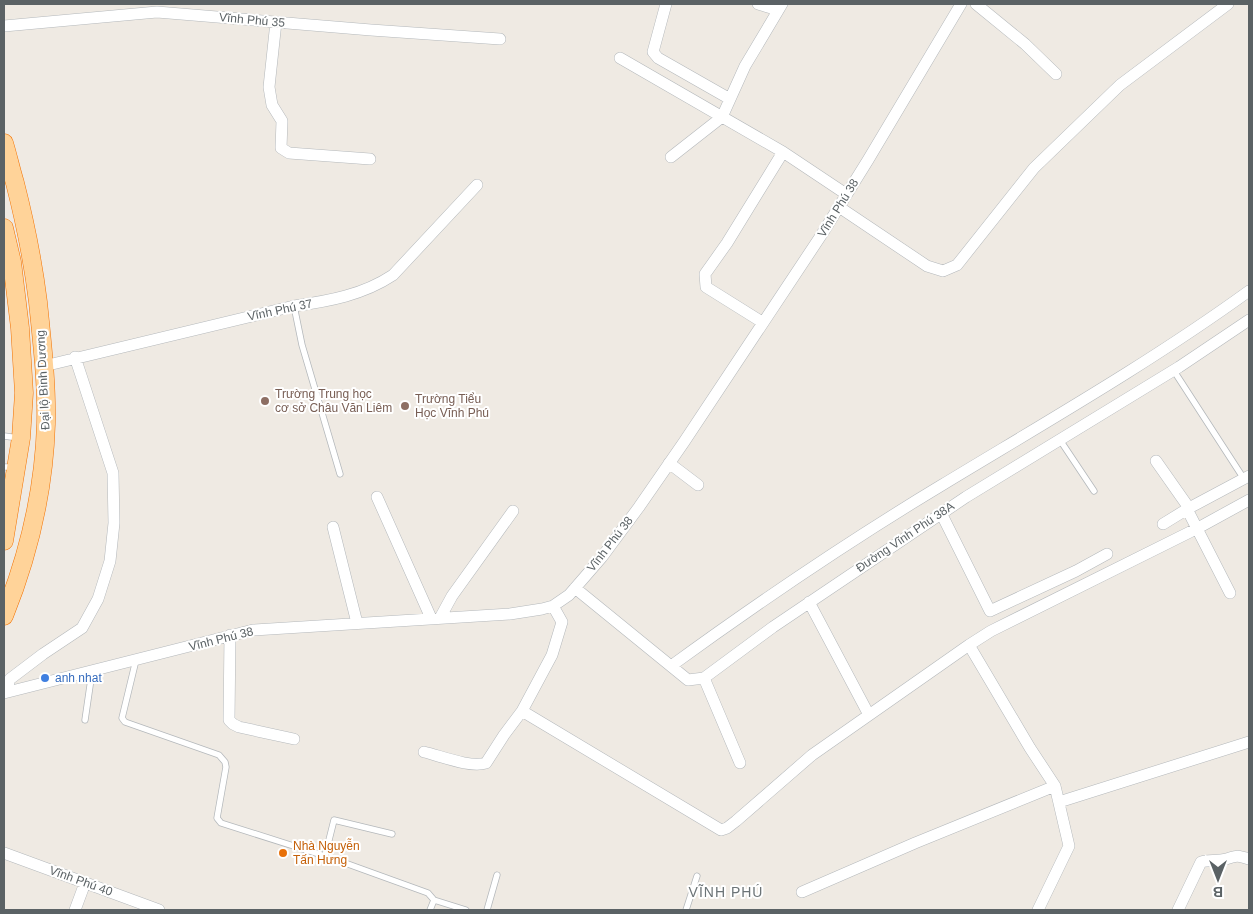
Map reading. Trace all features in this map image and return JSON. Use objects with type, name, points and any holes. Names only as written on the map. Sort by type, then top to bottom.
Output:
[{"type":"highway","name":"Đại lộ Bình Dương","points":[[4,143],[22,208],[33,262],[44,366],[46,422],[43,464],[34,518],[21,570],[4,616]]},
{"type":"highway","name":"Đại lộ Bình Dương","points":[[4,228],[12,262],[23,371],[10,467],[4,541]]},
{"type":"highway","points":[[23,371],[44,366]]},
{"type":"highway","points":[[16,433],[46,422]]},
{"type":"street","points":[[666,4],[653,52],[658,58],[730,99]]},
{"type":"street","points":[[671,157],[722,117],[746,66],[780,7],[758,4]]},
{"type":"street","name":"Vĩnh Phú 38","points":[[5,693],[253,630],[510,614],[554,606],[575,588],[602,557],[669,463],[839,207],[961,4]]},
{"type":"street","points":[[976,4],[1026,44],[1056,74]]},
{"type":"street","points":[[839,207],[927,266],[943,271],[957,265],[1034,168],[1120,86],[1228,4]]},
{"type":"street","name":"Vĩnh Phú 35","points":[[4,26],[157,12],[500,39]]},
{"type":"street","points":[[276,22],[269,87],[272,105],[282,121],[280,148],[289,153],[370,159]]},
{"type":"street","points":[[620,58],[783,152],[846,194]]},
{"type":"street","points":[[762,322],[706,287],[705,274],[727,243],[783,152]]},
{"type":"street","name":"Vĩnh Phú 37","points":[[44,366],[75,357],[294,306],[330,300],[354,294],[379,284],[393,275],[477,185]]},
{"type":"street","points":[[671,666],[734,620],[829,557],[940,486],[1136,368],[1249,290]]},
{"type":"street","name":"Đường Vĩnh Phú 38A","points":[[704,678],[773,627],[941,513],[1174,371],[1249,320]]},
{"type":"street","points":[[5,693],[10,679],[82,628],[98,599],[110,561],[114,523],[113,473],[75,357]]},
{"type":"street","points":[[1156,461],[1189,510],[1230,593]]},
{"type":"street","points":[[669,463],[698,484]]},
{"type":"street","points":[[1163,524],[1247,477]]},
{"type":"street","points":[[377,498],[436,618],[513,511]]},
{"type":"street","points":[[522,712],[721,830],[736,821],[812,755],[969,645],[1002,626],[1249,500]]},
{"type":"street","points":[[941,513],[990,611],[1107,554]]},
{"type":"street","points":[[333,527],[357,623]]},
{"type":"street","points":[[575,588],[688,680],[704,678],[740,763]]},
{"type":"street","points":[[809,602],[869,715]]},
{"type":"street","points":[[424,752],[470,764],[486,763],[504,734],[522,712],[552,655],[562,622],[554,606]]},
{"type":"street","points":[[230,635],[229,720],[239,727],[294,739]]},
{"type":"street","points":[[969,645],[988,680],[1055,786],[1069,846],[1038,910]]},
{"type":"street","points":[[1059,802],[1249,742]]},
{"type":"street","points":[[802,892],[914,843],[1055,786]]},
{"type":"street","name":"Vĩnh Phú 40","points":[[4,853],[159,910]]},
{"type":"street","points":[[1178,910],[1201,862],[1223,860],[1231,856],[1249,859]]},
{"type":"street","points":[[75,910],[85,883]]},
{"type":"lane","points":[[294,306],[302,345],[340,474]]},
{"type":"lane","points":[[1174,371],[1247,477]]},
{"type":"lane","points":[[1060,440],[1094,491]]},
{"type":"lane","points":[[136,660],[122,718],[125,722],[223,758],[226,767],[217,818],[221,823],[325,856],[334,820],[392,834]]},
{"type":"lane","points":[[85,720],[92,672]]},
{"type":"lane","points":[[334,859],[428,893],[434,900],[466,910]]},
{"type":"lane","points":[[488,910],[497,875]]},
{"type":"lane","points":[[686,910],[697,876]]},
{"type":"lane","points":[[430,910],[434,900]]},
{"type":"place","name":"Trường Trung học cơ sở Châu Văn Liêm","points":[[265,401]]},
{"type":"place","name":"Trường Tiểu Học Vĩnh Phú","points":[[405,406]]},
{"type":"place","name":"anh nhat","points":[[45,678]]},
{"type":"place","name":"Nhà Nguyễn Tấn Hưng","points":[[283,853]]},
{"type":"district","name":"VĨNH PHÚ","points":[[726,892]]}]
